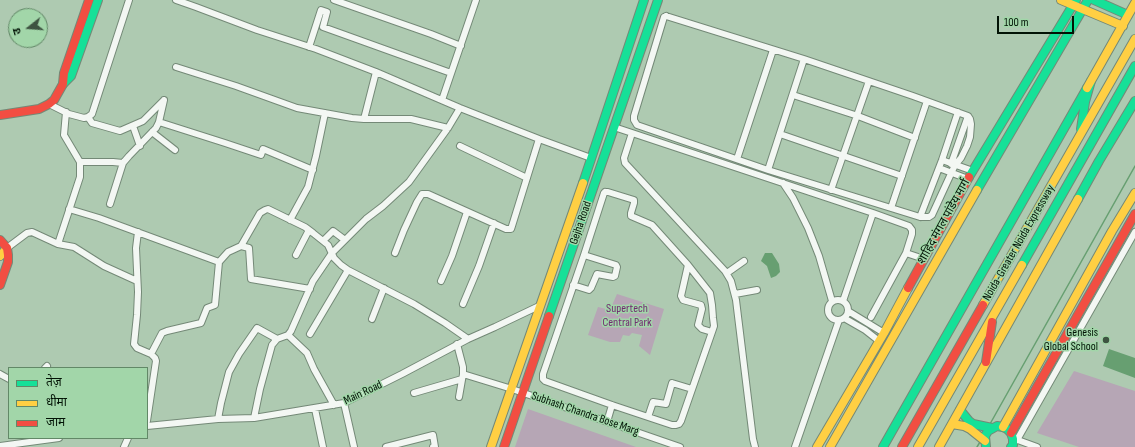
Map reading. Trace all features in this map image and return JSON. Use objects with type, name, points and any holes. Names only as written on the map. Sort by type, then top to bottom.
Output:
[{"type":"main road","points":[[0,115],[39,109],[54,100],[63,84],[64,73],[89,0]]},
{"type":"main road","points":[[63,84],[72,76],[98,0]]},
{"type":"main road","name":"Gejha Road","points":[[491,447],[644,0]]},
{"type":"main road","name":"Gejha Road","points":[[504,447],[658,0]]},
{"type":"main road","points":[[1061,0],[1075,2],[1083,9],[1123,26]]},
{"type":"main road","points":[[830,447],[935,261],[1088,0]]},
{"type":"main road","points":[[1094,0],[1128,14]]},
{"type":"main road","name":"शाहिद मंगल पांडेय मार्ग","points":[[817,447],[884,333],[972,171],[1075,2]]},
{"type":"main road","points":[[883,447],[1135,3]]},
{"type":"main road","name":"Noida-Greater Noida Expressway","points":[[902,447],[1135,39]]},
{"type":"main road","name":"Noida-Greater Noida Expressway","points":[[918,447],[1135,66]]},
{"type":"main road","points":[[1081,133],[1085,102],[1091,81]]},
{"type":"main road","points":[[939,447],[1099,161],[1135,100]]},
{"type":"main road","points":[[1003,426],[1112,231],[1135,193]]},
{"type":"main road","points":[[1013,440],[1135,214]]},
{"type":"main road","points":[[0,240],[7,248],[8,262],[0,285]]},
{"type":"main road","points":[[0,256],[7,248]]},
{"type":"main road","points":[[986,362],[993,315]]},
{"type":"main road","points":[[960,410],[973,424],[992,428]]},
{"type":"main road","points":[[952,424],[964,426],[976,433],[986,444]]},
{"type":"main road","points":[[986,444],[985,436],[988,431],[997,426],[1003,426],[1008,429],[1013,440]]},
{"type":"street","points":[[88,118],[92,114],[129,0]]},
{"type":"street","points":[[176,0],[257,30],[309,46],[376,72],[460,108],[591,158]]},
{"type":"street","points":[[334,0],[461,46]]},
{"type":"street","points":[[442,100],[476,0]]},
{"type":"street","points":[[309,46],[321,10],[328,12],[323,27],[451,73]]},
{"type":"street","points":[[665,16],[773,50],[804,59],[968,116],[953,164],[952,173],[932,215],[929,217],[920,217],[768,170],[637,125],[634,120],[647,72],[665,16]]},
{"type":"street","points":[[736,159],[773,50]]},
{"type":"street","points":[[638,58],[651,62]]},
{"type":"street","points":[[768,170],[804,59]]},
{"type":"street","points":[[176,67],[297,108],[364,119],[411,119],[448,128]]},
{"type":"street","points":[[634,68],[647,72]]},
{"type":"street","points":[[364,119],[376,72]]},
{"type":"street","points":[[831,190],[869,81]]},
{"type":"street","points":[[793,95],[858,116],[915,138]]},
{"type":"street","points":[[49,104],[66,112],[88,118],[92,123],[120,131],[143,121],[164,100],[158,122],[152,132],[123,163],[110,204]]},
{"type":"street","points":[[890,208],[927,101]]},
{"type":"street","points":[[254,418],[272,345],[276,339],[288,335],[292,331],[313,281],[332,253],[366,219],[383,206],[409,182],[448,128],[460,108]]},
{"type":"street","points":[[58,244],[80,176],[80,162],[64,135],[66,112]]},
{"type":"street","points":[[920,217],[942,160],[958,112]]},
{"type":"street","points":[[290,220],[308,187],[325,113]]},
{"type":"street","points":[[158,122],[225,142],[261,155],[263,149],[313,170]]},
{"type":"street","points":[[132,126],[140,146]]},
{"type":"street","points":[[614,127],[909,226],[912,234],[906,253],[871,317]]},
{"type":"street","points":[[152,132],[175,150]]},
{"type":"street","points":[[632,133],[624,158],[625,163],[732,281],[755,447]]},
{"type":"street","points":[[780,134],[902,176]]},
{"type":"street","points":[[395,254],[410,216],[422,194],[428,194],[509,229],[512,226],[539,139]]},
{"type":"street","points":[[460,146],[527,178]]},
{"type":"street","points":[[942,160],[972,171]]},
{"type":"street","points":[[80,162],[123,163]]},
{"type":"street","points":[[939,168],[968,179]]},
{"type":"street","points":[[783,183],[796,203],[808,228],[821,262],[832,301],[828,312],[833,318],[842,319],[861,328],[879,341]]},
{"type":"street","points":[[608,192],[634,200],[631,216],[652,225],[710,293],[714,326],[679,424],[672,425],[612,405],[543,379],[543,374],[584,255],[604,193],[608,192]]},
{"type":"street","points":[[69,209],[99,218],[219,262]]},
{"type":"street","points":[[151,354],[162,334],[174,329],[201,323],[207,308],[216,305],[219,262],[228,252],[242,246],[260,213],[268,209],[309,230],[328,245],[334,258],[348,270],[384,288],[468,338]]},
{"type":"street","points":[[441,281],[468,212]]},
{"type":"street","points":[[843,301],[873,213]]},
{"type":"street","points":[[463,304],[479,266],[494,223]]},
{"type":"street","points":[[296,255],[309,230]]},
{"type":"street","points":[[324,242],[333,231],[345,240]]},
{"type":"street","points":[[7,248],[29,232],[58,244],[74,247],[104,266],[137,281]]},
{"type":"street","points":[[138,232],[136,248],[137,315],[134,344],[137,348],[151,354],[155,358],[156,365],[148,415]]},
{"type":"street","points":[[1037,447],[1013,440],[1135,232]]},
{"type":"street","points":[[242,246],[249,248],[250,279],[310,289]]},
{"type":"street","points":[[906,253],[924,259]]},
{"type":"street","points":[[573,285],[589,290],[597,274],[613,278],[615,276],[616,265],[584,255]]},
{"type":"street","points":[[727,274],[744,261]]},
{"type":"street","points":[[688,266],[681,296],[683,300],[701,305],[702,310],[698,325],[702,329],[712,332]]},
{"type":"street","points":[[310,334],[348,270]]},
{"type":"street","points":[[372,319],[384,288]]},
{"type":"street","points":[[735,294],[757,290]]},
{"type":"street","points":[[795,447],[842,319],[848,311],[847,305],[843,301],[832,301]]},
{"type":"street","name":"Main Road","points":[[148,426],[218,419],[254,418],[344,404],[468,338],[496,327],[539,306]]},
{"type":"street","points":[[552,307],[565,311]]},
{"type":"street","points":[[848,311],[884,333]]},
{"type":"street","points":[[861,328],[865,320]]},
{"type":"street","points":[[218,419],[229,372],[239,354],[257,328],[276,339]]},
{"type":"street","points":[[288,335],[307,353],[334,405]]},
{"type":"street","points":[[457,344],[462,361],[463,376],[459,397]]},
{"type":"street","points":[[414,393],[463,376]]},
{"type":"street","name":"Subhash Chandra Bose Marg","points":[[463,376],[512,389],[680,447]]},
{"type":"street","points":[[648,417],[653,402],[666,404],[672,383],[692,389]]},
{"type":"street","points":[[344,404],[354,447]]},
{"type":"street","points":[[607,422],[612,405]]},
{"type":"street","points":[[315,408],[323,447]]},
{"type":"street","points":[[386,447],[433,435],[435,446],[433,447]]},
{"type":"street","points":[[0,446],[52,439]]},
{"type":"green space","name":"Supertech Central Park","points":[[617,294],[664,309],[650,355],[639,346],[642,335],[632,333],[629,336],[623,335],[620,342],[610,342],[588,335],[598,307],[610,310]]},
{"type":"green space","points":[[1074,371],[1135,391],[1135,447],[1079,447],[1037,433]]},
{"type":"green space","points":[[528,409],[636,447],[515,447]]},
{"type":"shaded area","points":[[765,253],[772,253],[779,264],[780,272],[771,278],[767,266],[761,261]]},
{"type":"shaded area","points":[[1109,349],[1135,358],[1135,378],[1103,366]]},
{"type":"waterway","points":[[990,424],[1135,166]]},
{"type":"waterway","points":[[977,447],[980,442]]},
{"type":"traffic: fast","points":[[63,84],[71,76],[98,0]]},
{"type":"traffic: fast","points":[[583,183],[644,0]]},
{"type":"traffic: fast","points":[[549,316],[658,0]]},
{"type":"traffic: fast","points":[[969,177],[1076,0]]},
{"type":"traffic: fast","points":[[977,190],[1088,0]]},
{"type":"traffic: fast","points":[[1094,0],[1128,15]]},
{"type":"traffic: fast","points":[[1022,265],[1135,66]]},
{"type":"traffic: fast","points":[[1081,129],[1085,102],[1091,81]]},
{"type":"traffic: fast","points":[[883,447],[1087,88]]},
{"type":"traffic: fast","points":[[1078,199],[1135,101]]},
{"type":"traffic: fast","points":[[960,410],[973,424],[992,428]]},
{"type":"traffic: fast","points":[[986,447],[985,436],[988,431],[997,426],[1003,427],[1011,433],[1013,439],[1013,445],[1011,447]]},
{"type":"traffic: slow","points":[[1061,0],[1123,26]]},
{"type":"traffic: slow","points":[[1087,88],[1135,3]]},
{"type":"traffic: slow","points":[[983,305],[1135,39]]},
{"type":"traffic: slow","points":[[491,447],[583,183]]},
{"type":"traffic: slow","points":[[830,447],[977,190]]},
{"type":"traffic: slow","points":[[1003,427],[1112,231],[1135,193]]},
{"type":"traffic: slow","points":[[939,447],[1078,199]]},
{"type":"traffic: slow","points":[[0,256],[7,248]]},
{"type":"traffic: slow","points":[[918,447],[1022,265]]},
{"type":"traffic: slow","points":[[817,447],[884,333],[908,288]]},
{"type":"traffic: slow","points":[[952,424],[964,426],[970,429],[985,441]]},
{"type":"traffic: jam","points":[[0,115],[39,109],[54,100],[63,84],[64,73],[89,0]]},
{"type":"traffic: jam","points":[[908,288],[969,177]]},
{"type":"traffic: jam","points":[[1011,433],[1135,214]]},
{"type":"traffic: jam","points":[[0,240],[7,248],[8,255],[8,262],[0,285]]},
{"type":"traffic: jam","points":[[902,447],[983,305]]},
{"type":"traffic: jam","points":[[504,447],[549,316]]},
{"type":"traffic: jam","points":[[986,362],[992,322]]},
{"type":"place","name":"Genesis Global School","points":[[1106,340]]}]
